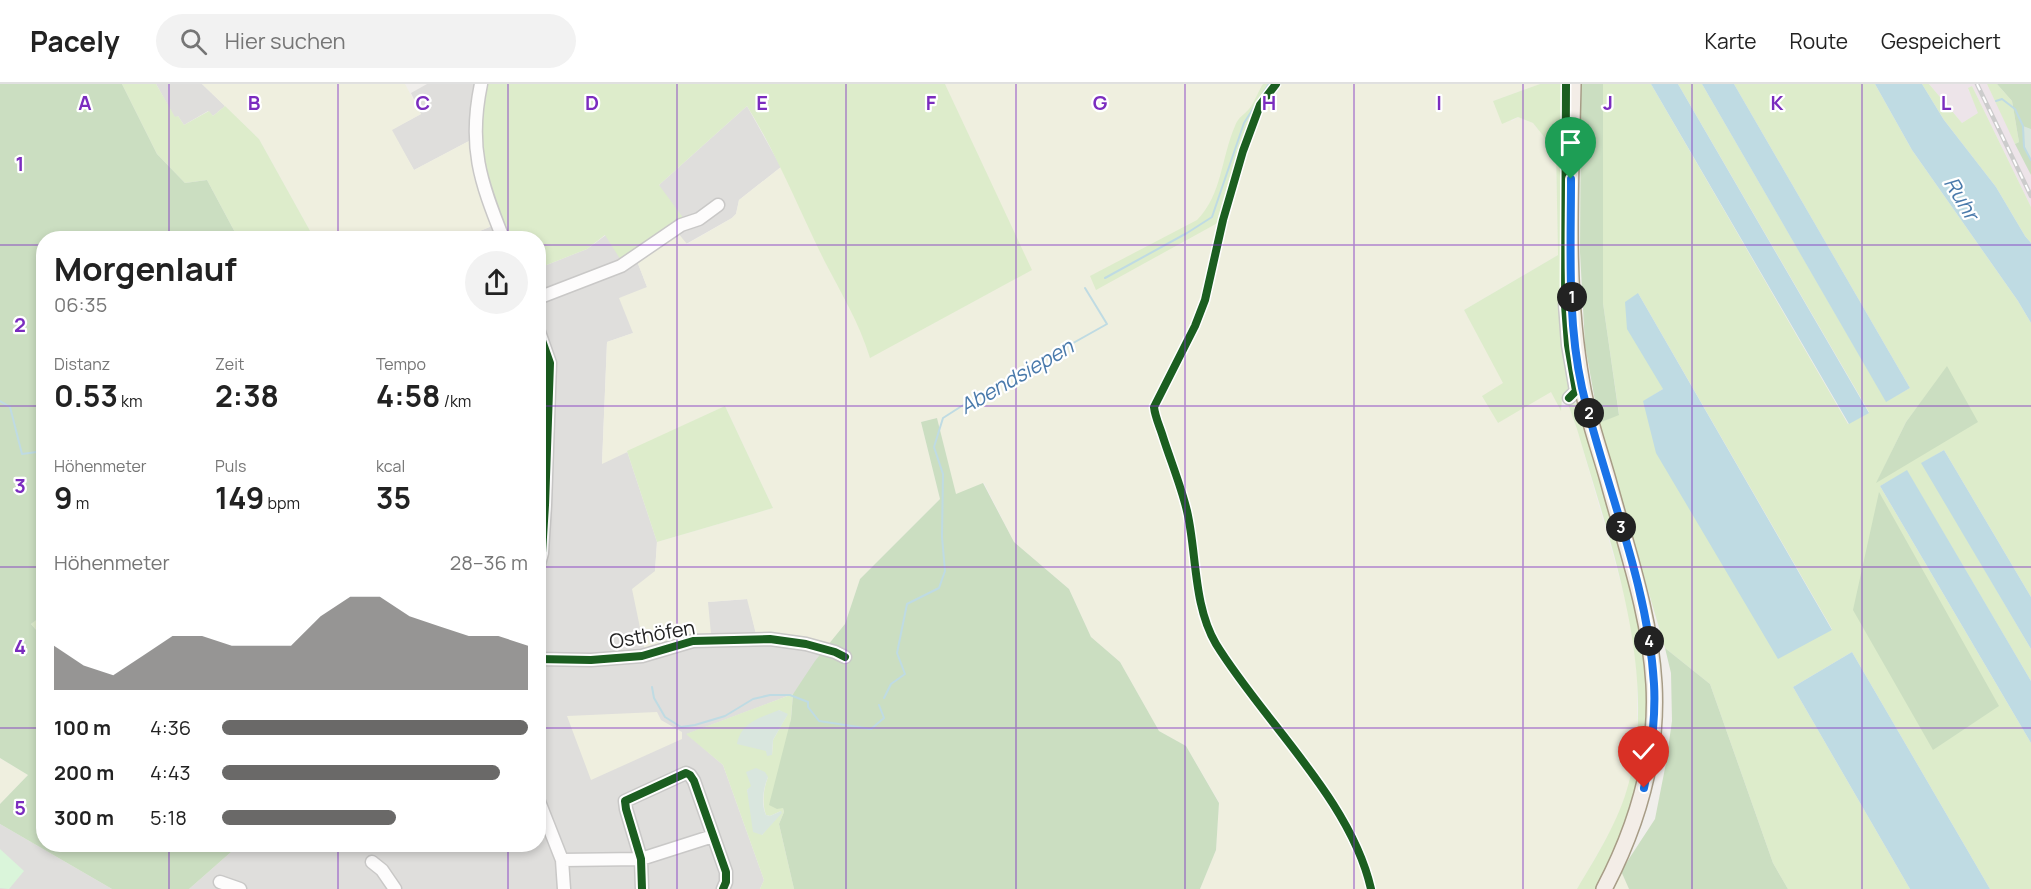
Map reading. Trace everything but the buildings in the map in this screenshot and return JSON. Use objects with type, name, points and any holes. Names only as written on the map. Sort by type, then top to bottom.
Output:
[{"type":"main road","points":[[1573,84],[1572,302],[1576,347],[1582,386],[1640,596],[1649,641],[1654,684],[1654,721],[1644,788],[1626,842],[1604,889]]},
{"type":"street","points":[[481,84],[476,110],[476,151],[486,194],[500,231]]},
{"type":"street","points":[[1566,84],[1565,305],[1568,345],[1576,391],[1569,398]]},
{"type":"street","points":[[546,295],[621,266],[681,225],[699,219],[718,205]]},
{"type":"street","points":[[546,351],[550,363],[546,477]]},
{"type":"street","name":"Osthöfen","points":[[546,659],[591,660],[642,656],[693,641],[770,639],[806,644],[835,652],[844,657]]},
{"type":"street","points":[[642,889],[641,859],[626,801],[683,774],[689,774],[694,781],[727,877],[723,889]]},
{"type":"street","points":[[546,819],[562,860],[564,889]]},
{"type":"street","points":[[562,860],[641,859],[713,836]]},
{"type":"street","points":[[372,862],[382,870],[395,889]]},
{"type":"street","points":[[220,882],[240,889]]},
{"type":"shaded area","points":[[156,84],[202,84],[225,106],[213,116],[208,111],[184,125],[178,116],[175,118]]},
{"type":"shaded area","points":[[427,84],[475,84],[471,104],[469,141],[414,170],[391,130],[421,114],[411,93]]},
{"type":"shaded area","points":[[1929,84],[1987,84],[2031,175],[2031,207],[1972,86],[1968,89],[1979,113],[1962,123]]},
{"type":"shaded area","points":[[747,106],[781,167],[739,200],[736,214],[732,218],[686,244],[673,227],[659,185]]},
{"type":"shaded area","points":[[2023,126],[2031,129],[2031,160],[2024,147]]},
{"type":"shaded area","points":[[492,226],[494,231],[480,231]]},
{"type":"shaded area","points":[[606,235],[637,261],[647,287],[633,333],[607,342],[602,463],[627,451],[657,542],[655,571],[708,602],[748,599],[756,634],[829,644],[793,694],[687,734],[723,765],[764,880],[760,889],[189,889],[231,852],[546,852],[546,265],[587,249]]},
{"type":"shaded area","points":[[779,710],[788,714],[773,740],[772,755],[767,756],[766,751],[737,744],[747,726],[758,718]]},
{"type":"shaded area","points":[[756,768],[765,772],[768,777],[763,796],[766,815],[770,816],[781,811],[782,813],[762,835],[753,832],[747,790],[751,786],[746,772]]},
{"type":"shaded area","points":[[0,824],[36,845],[36,852],[48,852],[112,889],[0,889]]},
{"type":"green space","points":[[0,84],[122,84],[157,154],[185,183],[207,180],[234,231],[36,231],[36,620],[31,624],[36,630],[36,845],[0,824],[0,804],[28,775],[0,758]]},
{"type":"green space","points":[[122,84],[156,84],[175,117],[178,116],[184,125],[209,111],[213,116],[225,106],[259,139],[310,231],[234,231],[207,180],[185,183],[157,154]]},
{"type":"green space","points":[[202,84],[405,84],[421,114],[392,130],[414,170],[469,141],[474,178],[492,226],[480,231],[310,231],[259,139]]},
{"type":"green space","points":[[486,84],[945,84],[1032,270],[870,358],[850,309],[769,144],[747,106],[659,185],[684,219],[622,262],[605,235],[587,249],[546,265],[546,231],[507,231],[485,170],[480,141],[480,121]]},
{"type":"green space","points":[[945,84],[1540,84],[1493,101],[1512,121],[1518,117],[1533,123],[1556,152],[1558,255],[1464,310],[1504,383],[1497,423],[1551,391],[1561,410],[1568,404],[1625,598],[1634,643],[1637,678],[1637,738],[1630,782],[1616,822],[1577,889],[1200,889],[1216,850],[1219,802],[1186,746],[1159,731],[1120,662],[1091,637],[1069,589],[1014,542],[984,483],[956,495],[937,418],[921,422],[940,499],[860,579],[845,624],[829,644],[756,634],[747,599],[708,602],[711,634],[645,652],[632,589],[655,571],[657,542],[773,508],[725,406],[602,464],[607,342],[633,333],[619,298],[647,287],[637,261],[677,232],[687,244],[732,218],[736,214],[739,200],[781,167],[826,263],[861,329],[870,357],[1031,270]]},
{"type":"green space","points":[[1263,84],[1282,84],[1266,106],[1260,106],[1232,185],[1223,220],[1096,290],[1090,276],[1197,220],[1212,199],[1236,123],[1251,106]]},
{"type":"green space","points":[[1540,84],[1566,84],[1574,379],[1562,398],[1561,411],[1551,392],[1498,423],[1482,396],[1503,383],[1464,310],[1558,255],[1556,152],[1533,123],[1518,117],[1502,124],[1493,101]]},
{"type":"green space","points":[[1581,84],[1603,84],[1603,303],[1619,415],[1599,423],[1585,345],[1580,252]]},
{"type":"green space","points":[[1603,84],[1651,84],[1848,424],[1869,412],[1678,84],[1702,84],[1886,401],[1910,388],[1734,84],[1875,84],[1912,150],[2031,323],[2031,597],[1944,450],[1922,463],[2031,649],[2031,681],[1907,471],[1880,486],[2031,743],[2031,889],[1990,889],[1852,652],[1793,687],[1910,889],[1788,889],[1773,863],[1710,684],[1665,648],[1599,423],[1619,414],[1603,303]],"holes":[[[1638,293],[1832,629],[1832,630],[1644,401],[1663,389]],[[1948,366],[1877,482],[1906,422]]]},
{"type":"green space","points":[[1922,84],[1929,84],[1962,123],[1978,113],[1968,88],[1972,86],[2031,207],[2031,243],[1996,187],[1944,120]]},
{"type":"green space","points":[[1987,84],[1997,84],[2012,101],[2019,142],[2015,144]]},
{"type":"green space","points":[[1997,84],[2031,84],[2031,175],[2015,144],[2019,142],[2012,101]]},
{"type":"green space","points":[[1947,366],[1978,422],[1876,483],[1906,422]]},
{"type":"green space","points":[[1579,403],[1633,595],[1648,688],[1642,764],[1635,794],[1619,842],[1596,889],[1577,889],[1607,837],[1625,796],[1637,739],[1638,695],[1634,650],[1615,558],[1568,404]]},
{"type":"green space","points":[[725,406],[773,508],[657,542],[627,451]]},
{"type":"green space","points":[[937,418],[956,494],[983,483],[1014,542],[1069,589],[1091,637],[1120,662],[1159,731],[1186,746],[1219,803],[1216,850],[1200,889],[794,889],[779,824],[784,812],[783,808],[777,809],[769,805],[791,719],[793,694],[815,661],[845,624],[860,579],[940,499],[921,422]]},
{"type":"green space","points":[[1879,492],[1999,706],[1933,750],[1853,610]]},
{"type":"green space","points":[[36,620],[36,630],[31,624]]},
{"type":"green space","points":[[1665,648],[1710,684],[1773,863],[1788,889],[1629,889],[1621,871],[1655,819],[1666,763],[1672,721],[1671,673]]},
{"type":"green space","points":[[793,694],[784,812],[779,824],[794,889],[760,889],[764,880],[723,765],[686,734]],"holes":[[[779,710],[787,715],[773,740],[772,755],[766,751]],[[768,777],[764,796],[766,815],[770,816],[781,811],[762,835],[747,790]]]},
{"type":"green space","points":[[657,712],[661,720],[682,732],[682,739],[591,780],[567,716]]},
{"type":"green space","points":[[0,758],[28,775],[0,804]]},
{"type":"green space","points":[[0,849],[24,871],[9,889],[0,888]]},
{"type":"green space","points":[[48,852],[231,852],[189,889],[112,889]]},
{"type":"green space","points":[[1621,871],[1629,889],[1612,889]]},
{"type":"water","points":[[1651,84],[1678,84],[1869,413],[1849,424]]},
{"type":"water","points":[[1702,84],[1734,84],[1910,388],[1886,402]]},
{"type":"water","name":"Ruhr","points":[[1875,84],[1922,84],[1944,120],[1996,187],[2031,243],[2031,323],[1912,150]]},
{"type":"water","points":[[1638,293],[1832,630],[1778,659],[1656,453],[1643,401],[1663,389],[1627,329],[1625,302]]},
{"type":"water","points":[[1944,450],[2031,597],[2031,649],[1921,463]]},
{"type":"water","points":[[1907,470],[2031,681],[2031,743],[1880,486]]},
{"type":"water","points":[[1852,652],[1990,889],[1910,889],[1793,687]]},
{"type":"waterway","name":"Abendsiepen","points":[[1105,278],[1212,217],[1244,123],[1269,84]]},
{"type":"waterway","points":[[1996,101],[2002,99],[2015,109],[2023,126],[2024,147],[2031,160]]},
{"type":"waterway","name":"Abendsiepen","points":[[884,698],[891,684],[905,674],[897,653],[907,604],[939,588],[945,571],[942,537],[943,474],[934,447],[943,418],[1107,324],[1085,288]]},
{"type":"waterway","name":"Abendsiepen","points":[[0,401],[10,407],[22,454],[36,452]]},
{"type":"waterway","name":"Abendsiepen","points":[[652,687],[654,698],[665,717],[681,727],[725,716],[753,699],[770,695],[790,695],[808,702],[808,707],[819,721],[871,729],[884,718],[879,705]]},
{"type":"railway","points":[[1977,84],[2031,196]]},
{"type":"cycle path","points":[[1276,84],[1260,105],[1243,151],[1223,220],[1205,300],[1195,326],[1154,407],[1187,511],[1199,596],[1209,629],[1216,644],[1236,673],[1326,793],[1361,856],[1371,889]]},
{"type":"cycle path","points":[[1566,84],[1565,305],[1568,345],[1576,391],[1569,398]]},
{"type":"cycle path","points":[[546,352],[550,363],[546,477]]},
{"type":"cycle path","points":[[546,659],[591,660],[642,656],[693,641],[770,639],[806,644],[845,657]]},
{"type":"cycle path","points":[[642,889],[641,859],[625,801],[686,773],[694,781],[726,872],[723,889]]},
{"type":"route","points":[[1571,179],[1572,302],[1582,386],[1640,596],[1649,641],[1654,684],[1654,721],[1644,788]]}]
